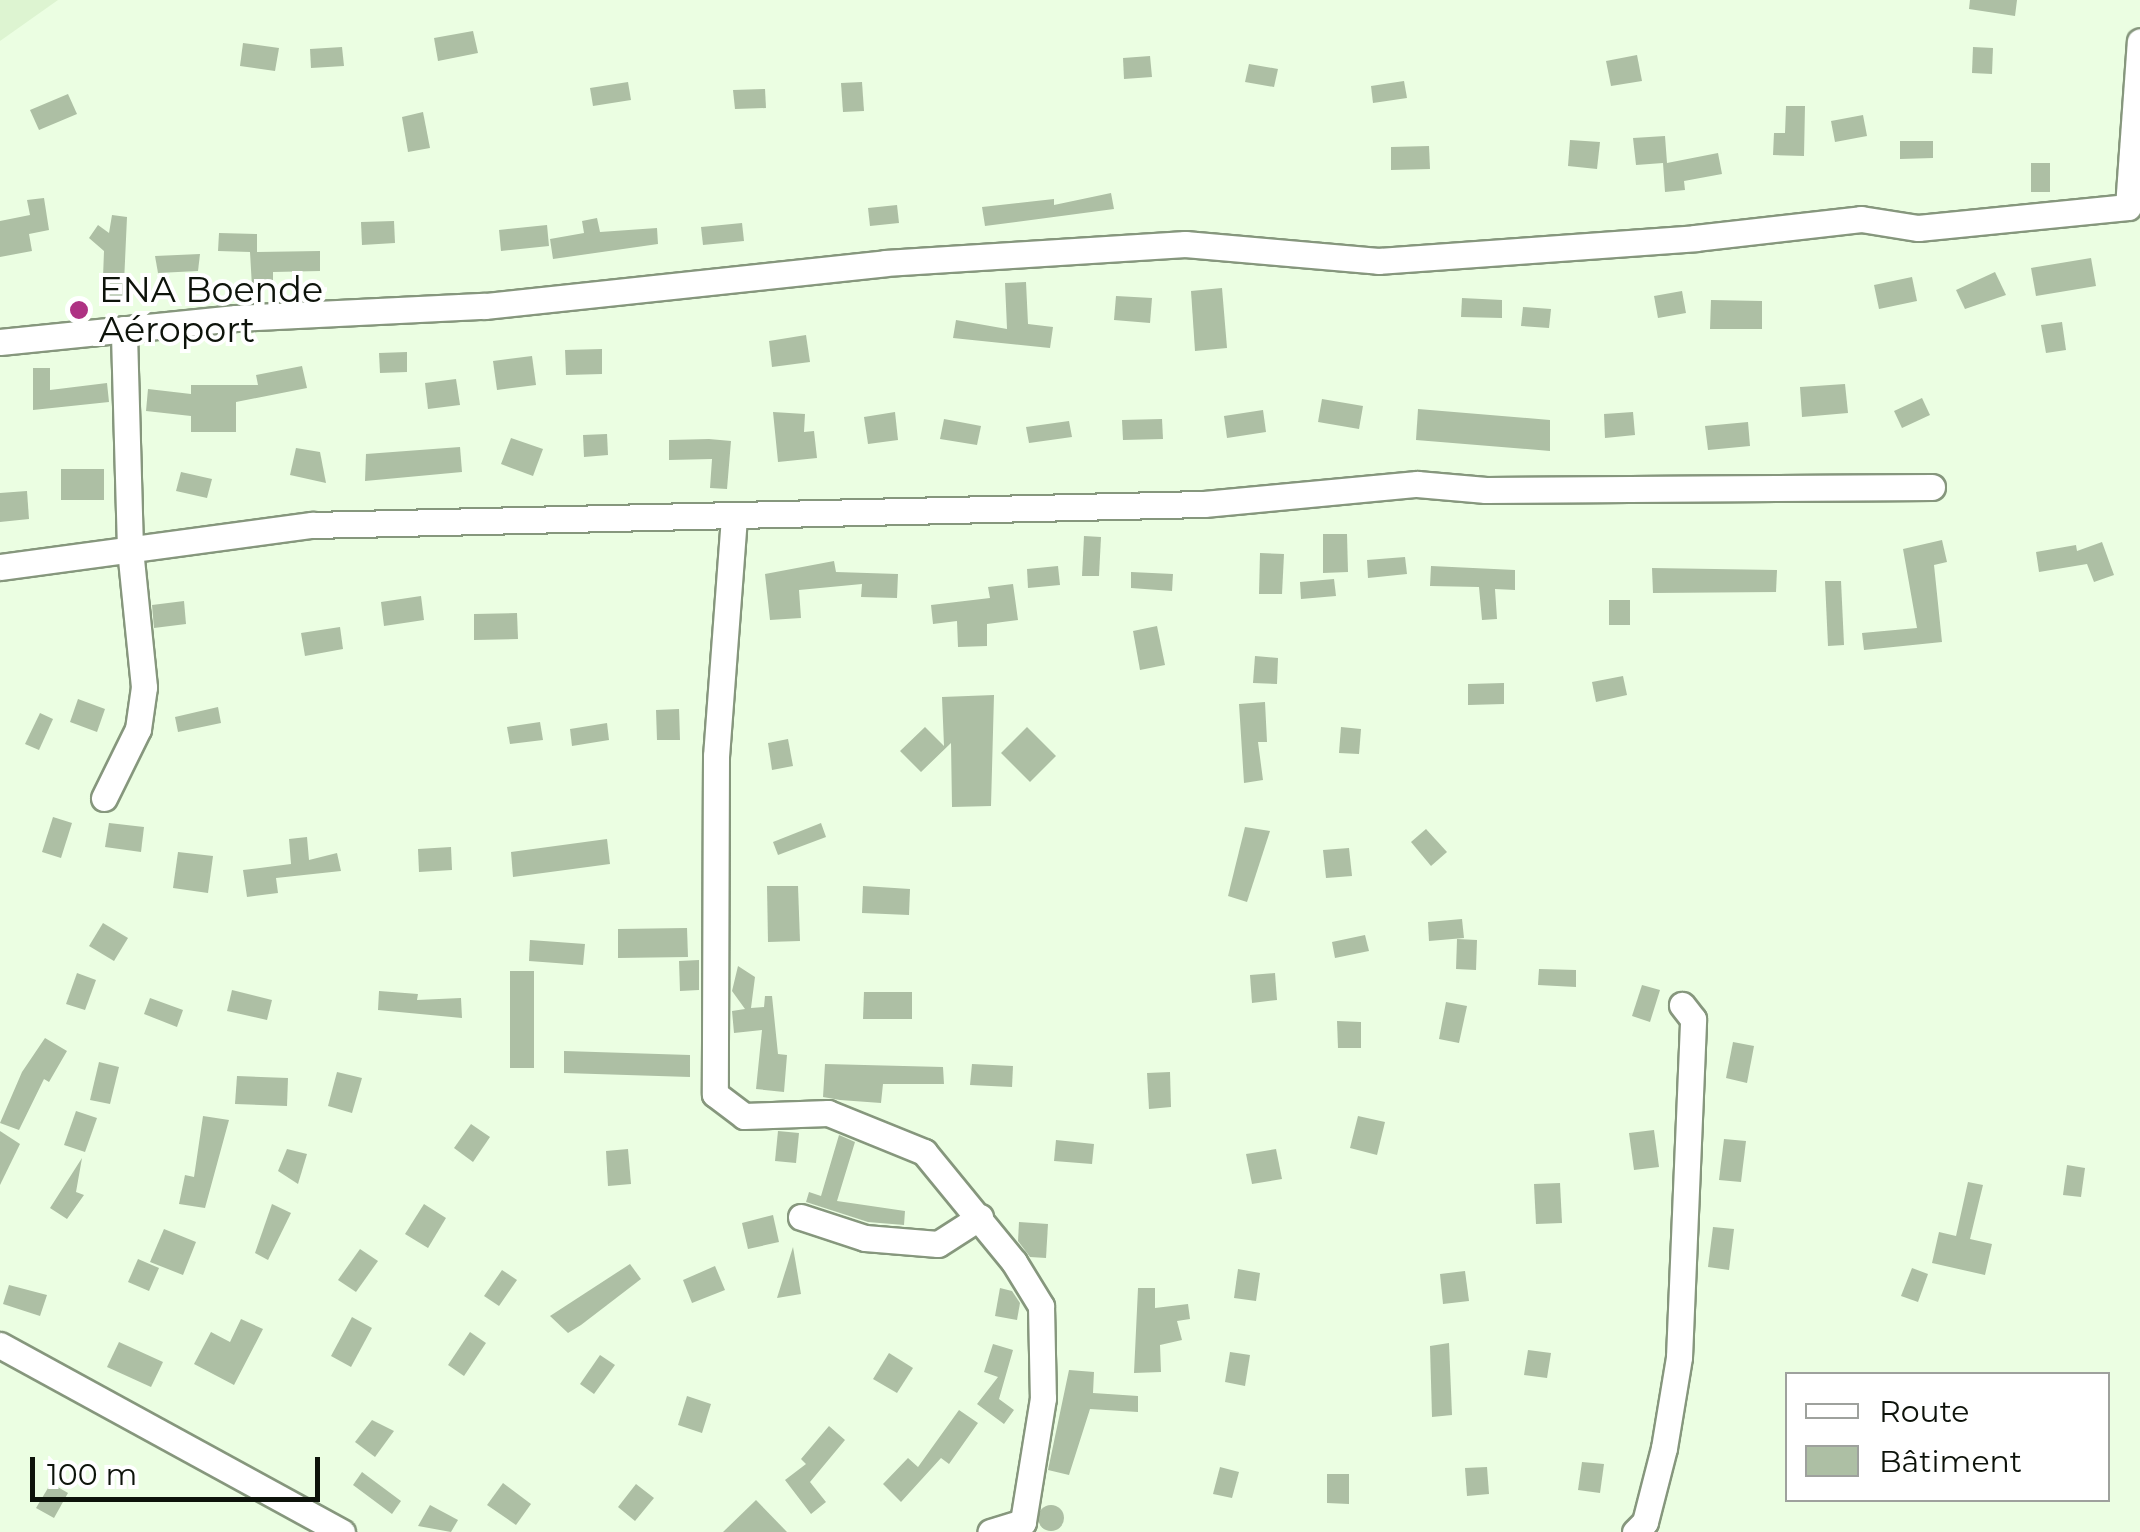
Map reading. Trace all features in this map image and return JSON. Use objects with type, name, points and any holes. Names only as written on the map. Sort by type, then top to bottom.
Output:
[{"type":"street","points":[[0,342],[124,329],[485,306],[885,262],[1184,244],[1378,261],[1695,238],[1862,219],[1918,228],[2128,207],[2140,41]]},
{"type":"street","points":[[104,798],[138,729],[144,688],[130,549],[124,329]]},
{"type":"street","points":[[0,568],[312,525],[1299,500],[1417,484],[1486,490],[1932,487]]},
{"type":"street","points":[[734,517],[716,756],[715,1094],[744,1116],[828,1113],[924,1152],[980,1217],[1041,1306],[1043,1398],[1023,1522],[990,1532]]},
{"type":"street","points":[[1635,1532],[1644,1522],[1664,1448],[1679,1357],[1693,1019],[1682,1005]]},
{"type":"street","points":[[801,1218],[865,1238],[938,1244],[980,1217]]},
{"type":"street","points":[[0,1345],[342,1532]]},
{"type":"shaded area","points":[[0,0],[58,0],[0,41]]},
{"type":"building","points":[[1970,0],[2017,0],[2015,16],[1969,9]]},
{"type":"building","points":[[473,31],[478,53],[438,61],[434,38]]},
{"type":"building","points":[[243,43],[279,48],[275,71],[240,66]]},
{"type":"building","points":[[342,47],[344,66],[311,68],[310,49]]},
{"type":"building","points":[[1973,47],[1993,48],[1992,74],[1972,73]]},
{"type":"building","points":[[1637,55],[1642,81],[1611,86],[1606,61]]},
{"type":"building","points":[[1150,56],[1152,77],[1124,79],[1123,58]]},
{"type":"building","points":[[1249,64],[1278,69],[1274,87],[1245,82]]},
{"type":"building","points":[[1404,81],[1407,98],[1373,103],[1371,86]]},
{"type":"building","points":[[628,82],[631,100],[593,106],[590,88]]},
{"type":"building","points":[[862,82],[864,111],[843,112],[841,83]]},
{"type":"building","points":[[765,89],[766,108],[735,109],[733,90]]},
{"type":"building","points":[[68,94],[77,114],[39,130],[30,110]]},
{"type":"building","points":[[1786,106],[1805,106],[1804,156],[1773,155],[1774,133],[1785,133]]},
{"type":"building","points":[[423,112],[430,148],[408,152],[402,117]]},
{"type":"building","points":[[1863,115],[1867,136],[1835,142],[1831,121]]},
{"type":"building","points":[[1665,136],[1667,163],[1718,153],[1722,174],[1684,181],[1685,190],[1665,192],[1663,163],[1636,165],[1633,138]]},
{"type":"building","points":[[1570,140],[1600,142],[1597,169],[1568,166]]},
{"type":"building","points":[[1900,141],[1933,141],[1933,158],[1900,159]]},
{"type":"building","points":[[1429,146],[1430,169],[1391,170],[1391,147]]},
{"type":"building","points":[[2031,163],[2050,163],[2050,192],[2031,192]]},
{"type":"building","points":[[1111,193],[1114,209],[985,226],[982,207],[1054,199],[1054,205]]},
{"type":"building","points":[[44,198],[49,230],[29,234],[32,251],[0,257],[0,221],[30,215],[27,200]]},
{"type":"building","points":[[897,205],[899,223],[870,226],[868,208]]},
{"type":"building","points":[[112,215],[127,217],[123,305],[102,304],[104,251],[89,238],[98,225],[109,233]]},
{"type":"building","points":[[597,218],[600,232],[657,228],[658,244],[553,259],[550,239],[584,233],[582,221]]},
{"type":"building","points":[[394,221],[395,243],[362,245],[361,222]]},
{"type":"building","points":[[742,223],[744,241],[703,245],[701,227]]},
{"type":"building","points":[[547,225],[549,246],[501,251],[499,230]]},
{"type":"building","points":[[219,233],[257,234],[257,252],[320,251],[320,271],[273,272],[273,286],[252,287],[250,252],[218,251]]},
{"type":"building","points":[[200,254],[198,271],[158,273],[155,256]]},
{"type":"building","points":[[2091,258],[2096,286],[2036,296],[2031,268]]},
{"type":"building","points":[[1995,272],[2006,295],[1965,309],[1956,290]]},
{"type":"building","points":[[1912,277],[1917,301],[1879,309],[1874,285]]},
{"type":"building","points":[[1026,282],[1028,324],[1053,327],[1050,348],[953,338],[956,320],[1007,329],[1005,283]]},
{"type":"building","points":[[1222,288],[1227,348],[1195,351],[1191,291]]},
{"type":"building","points":[[1682,291],[1686,313],[1658,318],[1654,296]]},
{"type":"building","points":[[1116,296],[1152,298],[1150,323],[1114,320]]},
{"type":"building","points":[[1462,298],[1502,300],[1502,318],[1461,317]]},
{"type":"building","points":[[1711,300],[1762,301],[1762,329],[1710,329]]},
{"type":"building","points":[[1523,307],[1551,309],[1549,328],[1521,326]]},
{"type":"building","points":[[2062,322],[2066,350],[2046,353],[2041,325]]},
{"type":"building","points":[[806,335],[810,362],[772,367],[769,341]]},
{"type":"building","points":[[602,349],[602,374],[566,375],[565,350]]},
{"type":"building","points":[[407,352],[407,372],[380,373],[379,353]]},
{"type":"building","points":[[532,356],[536,385],[497,390],[493,361]]},
{"type":"building","points":[[302,366],[307,388],[236,402],[236,432],[191,432],[191,416],[146,411],[148,389],[191,394],[191,385],[258,385],[256,375]]},
{"type":"building","points":[[33,368],[50,368],[50,390],[107,383],[109,402],[33,410]]},
{"type":"building","points":[[456,379],[460,405],[428,409],[425,383]]},
{"type":"building","points":[[1845,384],[1848,413],[1802,417],[1800,387]]},
{"type":"building","points":[[1922,398],[1930,415],[1902,428],[1894,411]]},
{"type":"building","points":[[1322,399],[1363,406],[1359,429],[1318,422]]},
{"type":"building","points":[[1418,409],[1550,420],[1550,451],[1416,440]]},
{"type":"building","points":[[1263,410],[1266,432],[1227,438],[1224,416]]},
{"type":"building","points":[[773,412],[805,414],[804,432],[814,431],[817,458],[778,462]]},
{"type":"building","points":[[895,412],[898,440],[868,444],[864,417]]},
{"type":"building","points":[[1633,412],[1635,435],[1605,438],[1604,414]]},
{"type":"building","points":[[944,419],[981,426],[977,445],[940,439]]},
{"type":"building","points":[[1162,419],[1163,439],[1123,440],[1122,420]]},
{"type":"building","points":[[1069,421],[1072,437],[1029,443],[1026,427]]},
{"type":"building","points":[[1748,422],[1750,446],[1708,450],[1705,426]]},
{"type":"building","points":[[607,434],[608,455],[584,457],[583,435]]},
{"type":"building","points":[[511,438],[543,449],[533,476],[501,464]]},
{"type":"building","points":[[669,440],[731,441],[727,489],[710,488],[712,459],[669,460]]},
{"type":"building","points":[[460,447],[462,472],[365,481],[366,454]]},
{"type":"building","points":[[296,448],[320,452],[326,483],[290,475]]},
{"type":"building","points":[[61,469],[104,469],[104,500],[61,500]]},
{"type":"building","points":[[181,472],[212,479],[207,498],[176,491]]},
{"type":"building","points":[[27,491],[29,519],[0,522],[0,493]]},
{"type":"building","points":[[1323,534],[1347,534],[1348,572],[1323,573]]},
{"type":"building","points":[[1084,536],[1101,537],[1099,576],[1082,576]]},
{"type":"building","points":[[1942,540],[1947,562],[1934,565],[1942,642],[1864,650],[1862,633],[1917,628],[1903,549]]},
{"type":"building","points":[[2102,542],[2114,575],[2094,582],[2087,564],[2039,572],[2036,552],[2076,545],[2077,551]]},
{"type":"building","points":[[1260,553],[1284,554],[1282,594],[1259,594]]},
{"type":"building","points":[[1405,557],[1407,574],[1368,578],[1367,560]]},
{"type":"building","points":[[834,561],[836,572],[898,574],[897,598],[861,597],[862,584],[799,590],[801,618],[770,620],[765,574]]},
{"type":"building","points":[[1058,566],[1060,585],[1028,588],[1027,569]]},
{"type":"building","points":[[1431,566],[1515,570],[1515,590],[1495,589],[1497,619],[1482,620],[1479,587],[1430,586]]},
{"type":"building","points":[[1652,568],[1777,570],[1776,592],[1653,593]]},
{"type":"building","points":[[1131,572],[1173,574],[1172,591],[1131,588]]},
{"type":"building","points":[[1334,579],[1336,596],[1301,599],[1300,582]]},
{"type":"building","points":[[1825,581],[1841,581],[1844,645],[1828,646]]},
{"type":"building","points":[[1013,584],[1018,620],[987,624],[987,646],[958,647],[957,621],[933,624],[931,605],[990,598],[988,587]]},
{"type":"building","points":[[421,596],[424,620],[384,626],[381,602]]},
{"type":"building","points":[[1609,600],[1630,600],[1630,625],[1609,625]]},
{"type":"building","points":[[184,601],[186,624],[154,628],[152,605]]},
{"type":"building","points":[[517,613],[518,639],[474,640],[474,614]]},
{"type":"building","points":[[1157,626],[1165,665],[1140,670],[1133,631]]},
{"type":"building","points":[[340,627],[343,649],[305,656],[301,633]]},
{"type":"building","points":[[1255,656],[1278,658],[1277,684],[1253,683]]},
{"type":"building","points":[[1623,676],[1627,695],[1596,702],[1592,682]]},
{"type":"building","points":[[1504,683],[1504,704],[1468,705],[1468,684]]},
{"type":"building","points":[[994,695],[991,806],[952,807],[951,743],[921,772],[900,751],[925,727],[944,746],[942,697]]},
{"type":"building","points":[[78,699],[105,709],[97,732],[70,722]]},
{"type":"building","points":[[1265,702],[1267,742],[1258,742],[1263,780],[1244,783],[1239,704]]},
{"type":"building","points":[[218,707],[221,723],[178,732],[175,717]]},
{"type":"building","points":[[679,709],[680,740],[657,740],[656,710]]},
{"type":"building","points":[[40,713],[53,719],[39,750],[25,744]]},
{"type":"building","points":[[540,722],[543,740],[510,744],[507,727]]},
{"type":"building","points":[[607,723],[609,740],[572,746],[570,729]]},
{"type":"building","points":[[1027,727],[1056,756],[1030,782],[1001,753]]},
{"type":"building","points":[[1341,727],[1361,729],[1359,754],[1339,753]]},
{"type":"building","points":[[788,739],[793,766],[772,770],[768,743]]},
{"type":"building","points":[[53,817],[72,823],[61,858],[42,852]]},
{"type":"building","points":[[109,823],[144,827],[141,852],[105,847]]},
{"type":"building","points":[[821,823],[826,837],[778,855],[773,842]]},
{"type":"building","points":[[1245,827],[1270,831],[1247,902],[1228,896]]},
{"type":"building","points":[[1426,829],[1447,852],[1431,866],[1411,842]]},
{"type":"building","points":[[307,837],[309,860],[337,853],[341,871],[276,878],[278,893],[247,897],[243,870],[291,864],[289,839]]},
{"type":"building","points":[[607,839],[610,864],[513,877],[511,852]]},
{"type":"building","points":[[451,847],[452,870],[419,872],[418,849]]},
{"type":"building","points":[[1349,848],[1352,876],[1326,878],[1323,850]]},
{"type":"building","points":[[178,852],[213,856],[208,893],[173,888]]},
{"type":"building","points":[[767,886],[798,886],[800,941],[768,942]]},
{"type":"building","points":[[863,886],[910,889],[909,915],[862,913]]},
{"type":"building","points":[[1462,919],[1464,938],[1429,941],[1428,922]]},
{"type":"building","points":[[103,923],[128,938],[114,961],[89,946]]},
{"type":"building","points":[[687,928],[688,957],[618,958],[618,929]]},
{"type":"building","points":[[1365,935],[1369,951],[1335,958],[1332,942]]},
{"type":"building","points":[[1457,939],[1477,940],[1476,970],[1456,969]]},
{"type":"building","points":[[530,940],[585,944],[583,965],[529,961]]},
{"type":"building","points":[[699,960],[699,990],[680,991],[679,961]]},
{"type":"building","points":[[738,966],[755,977],[751,1008],[764,1007],[765,996],[772,996],[778,1054],[787,1055],[784,1092],[756,1089],[762,1030],[734,1033],[732,1011],[745,1009],[732,991]]},
{"type":"building","points":[[1539,969],[1576,970],[1576,987],[1538,985]]},
{"type":"building","points":[[510,971],[534,971],[534,1068],[510,1068]]},
{"type":"building","points":[[77,973],[96,980],[85,1010],[66,1004]]},
{"type":"building","points":[[1275,973],[1277,1000],[1252,1003],[1250,975]]},
{"type":"building","points":[[1642,985],[1660,990],[1650,1022],[1632,1016]]},
{"type":"building","points":[[232,990],[272,1000],[267,1020],[227,1011]]},
{"type":"building","points":[[379,991],[418,994],[417,1000],[461,998],[462,1018],[378,1010]]},
{"type":"building","points":[[864,992],[912,992],[912,1019],[863,1019]]},
{"type":"building","points":[[150,998],[183,1010],[177,1027],[144,1014]]},
{"type":"building","points":[[1446,1002],[1467,1006],[1459,1043],[1439,1039]]},
{"type":"building","points":[[1337,1021],[1361,1022],[1361,1048],[1338,1048]]},
{"type":"building","points":[[45,1038],[67,1051],[49,1082],[44,1079],[19,1130],[0,1123],[22,1072]]},
{"type":"building","points":[[1733,1042],[1754,1046],[1747,1083],[1726,1078]]},
{"type":"building","points":[[564,1051],[690,1055],[690,1077],[564,1073]]},
{"type":"building","points":[[99,1062],[119,1067],[110,1104],[90,1100]]},
{"type":"building","points":[[825,1064],[943,1067],[944,1084],[883,1084],[881,1103],[840,1100],[823,1097]]},
{"type":"building","points":[[972,1064],[1013,1066],[1012,1087],[970,1085]]},
{"type":"building","points":[[337,1072],[362,1078],[352,1113],[328,1106]]},
{"type":"building","points":[[1170,1072],[1171,1107],[1149,1109],[1147,1073]]},
{"type":"building","points":[[237,1076],[288,1078],[287,1106],[235,1104]]},
{"type":"building","points":[[76,1111],[97,1118],[85,1152],[64,1145]]},
{"type":"building","points":[[203,1116],[229,1120],[205,1208],[179,1204],[185,1175],[194,1177]]},
{"type":"building","points":[[1358,1116],[1385,1122],[1377,1155],[1350,1148]]},
{"type":"building","points":[[471,1124],[490,1137],[473,1162],[454,1148]]},
{"type":"building","points":[[1654,1130],[1659,1167],[1634,1170],[1629,1133]]},
{"type":"building","points":[[0,1131],[20,1144],[0,1185]]},
{"type":"building","points":[[778,1131],[799,1133],[796,1163],[775,1161]]},
{"type":"building","points":[[839,1135],[855,1142],[837,1201],[905,1211],[904,1225],[868,1222],[806,1202],[809,1192],[821,1196]]},
{"type":"building","points":[[1724,1139],[1746,1141],[1741,1182],[1719,1180]]},
{"type":"building","points":[[1056,1140],[1094,1144],[1092,1164],[1054,1161]]},
{"type":"building","points":[[287,1149],[307,1154],[298,1184],[278,1171]]},
{"type":"building","points":[[628,1149],[631,1184],[608,1186],[606,1151]]},
{"type":"building","points":[[1276,1149],[1282,1179],[1252,1184],[1246,1154]]},
{"type":"building","points":[[82,1158],[76,1192],[84,1195],[67,1219],[50,1208]]},
{"type":"building","points":[[2067,1165],[2085,1168],[2081,1197],[2063,1195]]},
{"type":"building","points":[[1968,1182],[1983,1185],[1970,1239],[1992,1244],[1985,1275],[1932,1263],[1939,1232],[1956,1236]]},
{"type":"building","points":[[1560,1183],[1562,1223],[1536,1224],[1534,1184]]},
{"type":"building","points":[[272,1204],[291,1213],[268,1260],[255,1253]]},
{"type":"building","points":[[424,1204],[446,1218],[428,1248],[405,1234]]},
{"type":"building","points":[[773,1215],[779,1242],[748,1249],[742,1223]]},
{"type":"building","points":[[1019,1222],[1048,1224],[1046,1258],[1030,1257],[1018,1241]]},
{"type":"building","points":[[1713,1227],[1734,1229],[1729,1270],[1708,1267]]},
{"type":"building","points":[[164,1229],[196,1242],[183,1275],[150,1262]]},
{"type":"building","points":[[793,1247],[801,1294],[777,1298]]},
{"type":"building","points":[[360,1249],[378,1261],[356,1292],[338,1280]]},
{"type":"building","points":[[138,1259],[159,1268],[149,1291],[128,1282]]},
{"type":"building","points":[[630,1264],[641,1279],[581,1325],[568,1333],[550,1316]]},
{"type":"building","points":[[715,1266],[725,1290],[692,1303],[683,1280]]},
{"type":"building","points":[[1912,1268],[1928,1274],[1918,1302],[1901,1296]]},
{"type":"building","points":[[1238,1269],[1260,1273],[1256,1301],[1234,1298]]},
{"type":"building","points":[[502,1270],[517,1280],[499,1306],[484,1296]]},
{"type":"building","points":[[1465,1271],[1469,1301],[1443,1304],[1440,1274]]},
{"type":"building","points":[[9,1285],[47,1295],[40,1316],[3,1304]]},
{"type":"building","points":[[1000,1288],[1012,1291],[1020,1303],[1017,1320],[995,1316]]},
{"type":"building","points":[[1138,1288],[1155,1288],[1155,1308],[1188,1304],[1190,1319],[1177,1321],[1182,1340],[1160,1345],[1161,1372],[1134,1373]]},
{"type":"building","points":[[352,1317],[372,1328],[351,1367],[331,1356]]},
{"type":"building","points":[[241,1319],[263,1329],[234,1385],[194,1364],[211,1332],[230,1342]]},
{"type":"building","points":[[470,1332],[486,1343],[464,1376],[448,1365]]},
{"type":"building","points":[[119,1342],[163,1362],[151,1387],[107,1367]]},
{"type":"building","points":[[1449,1343],[1452,1415],[1432,1417],[1430,1346]]},
{"type":"building","points":[[993,1344],[1013,1350],[999,1399],[1014,1410],[1004,1424],[977,1404],[998,1377],[984,1372]]},
{"type":"building","points":[[1528,1350],[1551,1353],[1547,1378],[1524,1375]]},
{"type":"building","points":[[1230,1352],[1250,1355],[1245,1386],[1225,1382]]},
{"type":"building","points":[[889,1353],[913,1368],[897,1393],[873,1379]]},
{"type":"building","points":[[600,1355],[615,1365],[594,1394],[580,1384]]},
{"type":"building","points":[[1069,1370],[1094,1372],[1093,1393],[1138,1396],[1138,1412],[1090,1409],[1069,1475],[1048,1470]]},
{"type":"building","points":[[687,1396],[711,1404],[702,1433],[678,1425]]},
{"type":"building","points":[[959,1410],[978,1423],[949,1464],[941,1458],[901,1502],[883,1484],[908,1458],[918,1467]]},
{"type":"building","points":[[372,1420],[394,1431],[375,1457],[355,1442]]},
{"type":"building","points":[[829,1426],[845,1440],[810,1482],[826,1502],[811,1514],[785,1480],[806,1464],[801,1459]]},
{"type":"building","points":[[1582,1462],[1604,1464],[1600,1493],[1578,1490]]},
{"type":"building","points":[[1220,1467],[1239,1472],[1232,1498],[1213,1494]]},
{"type":"building","points":[[1487,1467],[1489,1494],[1467,1496],[1465,1468]]},
{"type":"building","points":[[362,1472],[401,1501],[392,1514],[353,1485]]},
{"type":"building","points":[[1327,1474],[1349,1474],[1349,1504],[1327,1503]]},
{"type":"building","points":[[51,1483],[68,1493],[54,1518],[36,1508]]},
{"type":"building","points":[[503,1483],[531,1504],[516,1525],[487,1505]]},
{"type":"building","points":[[636,1484],[654,1498],[635,1521],[618,1507]]},
{"type":"building","points":[[756,1500],[787,1532],[723,1532]]},
{"type":"building","points":[[430,1505],[458,1520],[451,1532],[418,1526]]},
{"type":"building","points":[[1051,1505],[1061,1508],[1061,1528],[1051,1531],[1041,1528],[1038,1518],[1041,1508]]},
{"type":"place","name":"ENA Boende Aéroport","points":[[79,310]]}]
